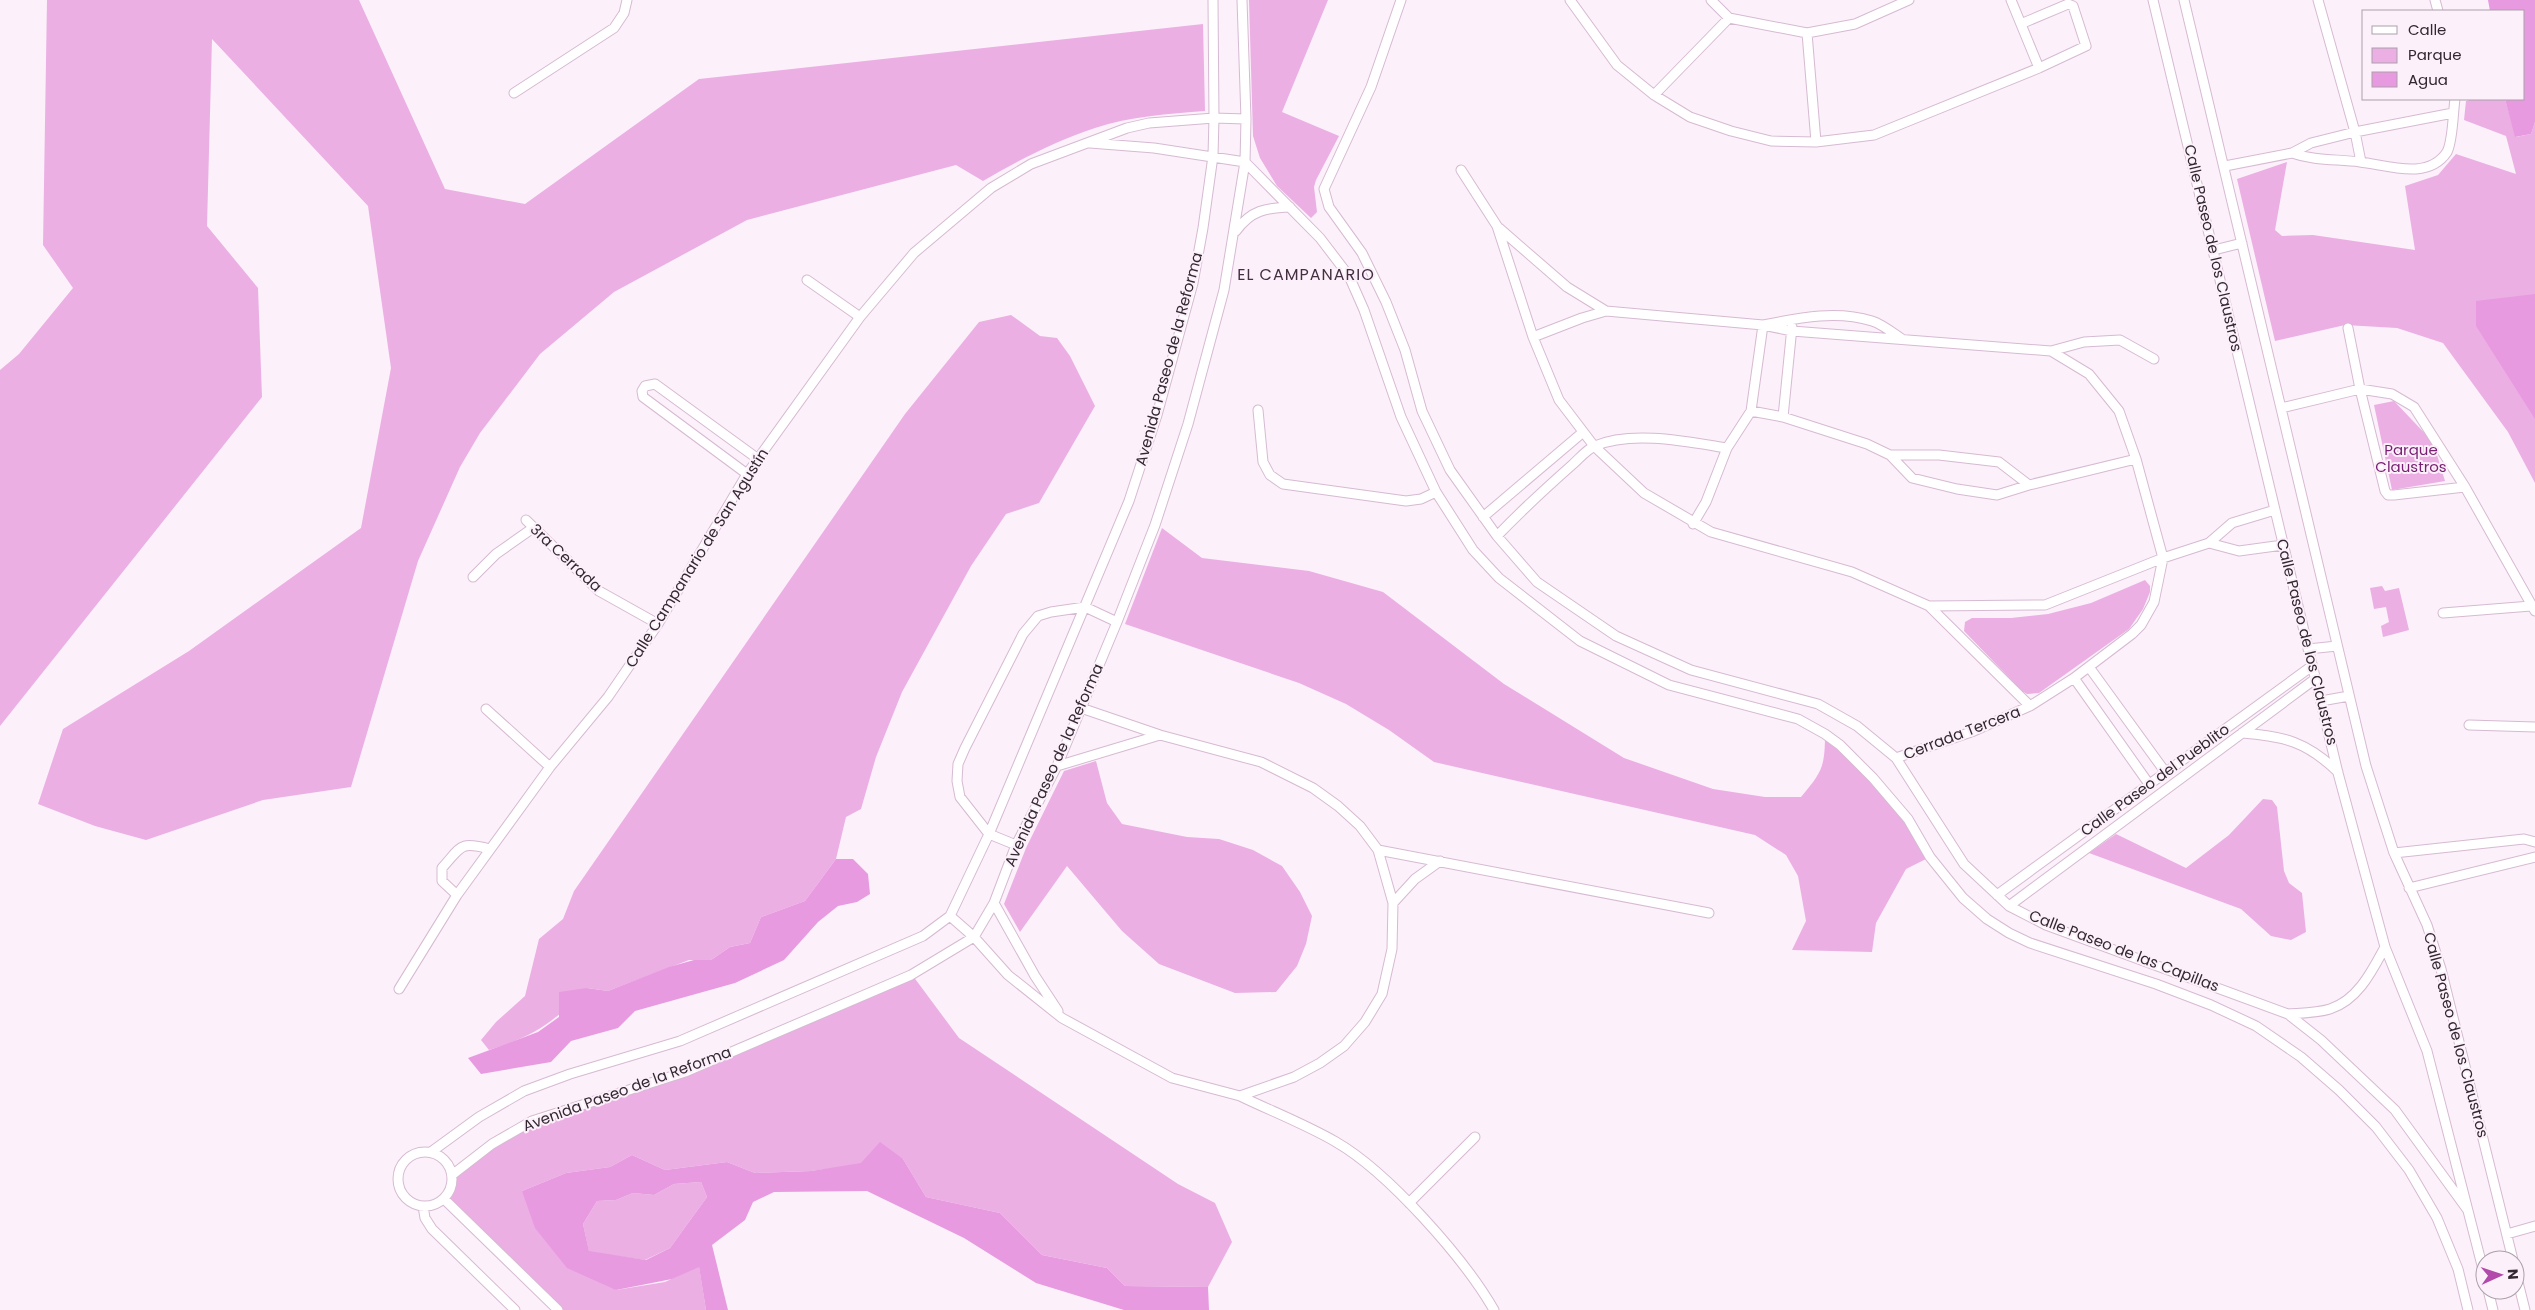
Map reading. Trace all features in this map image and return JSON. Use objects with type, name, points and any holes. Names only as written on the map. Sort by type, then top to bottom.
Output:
[{"type":"street","points":[[514,93],[614,28],[624,13],[627,0]]},
{"type":"street","name":"Avenida Paseo de la Reforma","points":[[431,1152],[479,1117],[524,1091],[570,1074],[680,1041],[924,936],[950,916],[990,834],[1129,501],[1157,415],[1193,283],[1203,228],[1212,156],[1214,118],[1213,0]]},
{"type":"street","name":"Avenida Paseo de la Reforma","points":[[452,1175],[492,1144],[532,1121],[684,1072],[911,975],[974,937],[994,903],[1016,845],[1057,766],[1117,622],[1154,525],[1188,424],[1224,290],[1235,233],[1245,162],[1246,119],[1242,0]]},
{"type":"street","name":"Calle Paseo de las Capillas","points":[[1401,0],[1372,87],[1348,140],[1326,180],[1324,195],[1337,220],[1362,253],[1386,302],[1405,350],[1422,411],[1450,470],[1497,536],[1536,582],[1616,636],[1690,670],[1818,704],[1857,726],[1896,758],[1964,864],[2009,906],[2046,925],[2288,1014],[2320,1040],[2395,1110],[2467,1209]]},
{"type":"street","points":[[1570,0],[1617,65],[1654,95],[1690,117],[1771,141],[1816,142],[1874,135],[2039,68],[2086,46],[2073,6],[2068,4],[2023,23]]},
{"type":"street","points":[[1711,0],[1729,18],[1807,33],[1856,24],[1909,0]]},
{"type":"street","points":[[2012,0],[2023,23],[2039,68]]},
{"type":"street","name":"Calle Paseo de los Claustros","points":[[2153,0],[2338,773],[2385,947],[2427,1051],[2478,1250]]},
{"type":"street","name":"Calle Paseo de los Claustros","points":[[2184,0],[2225,166],[2366,766],[2394,853],[2427,925],[2441,969],[2510,1250]]},
{"type":"street","points":[[2318,0],[2355,132],[2361,162]]},
{"type":"street","points":[[1654,95],[1729,18]]},
{"type":"street","points":[[1807,33],[1816,142]]},
{"type":"street","points":[[2292,153],[2310,159],[2361,162],[2404,169],[2436,163],[2449,145],[2455,100]]},
{"type":"street","points":[[2225,166],[2292,153],[2311,143],[2355,132],[2453,113]]},
{"type":"street","name":"Calle Campanario de San Agustín","points":[[399,989],[457,895],[550,767],[608,697],[658,624],[746,474],[860,317],[914,253],[990,188],[1031,164],[1127,128],[1149,123],[1214,118],[1246,119]]},
{"type":"street","name":"Calle Campanario de San Agustín","points":[[1090,143],[1154,148],[1245,162]]},
{"type":"street","points":[[1245,162],[1320,238],[1349,276],[1364,310],[1401,417],[1436,492],[1473,550],[1499,578],[1580,641],[1668,685],[1798,719],[1840,745],[1873,778],[1908,819],[1930,857],[1963,898],[1987,919],[2009,933],[2030,943],[2156,984],[2211,1005],[2256,1026],[2301,1057],[2339,1090],[2376,1128],[2409,1170],[2440,1226],[2458,1269],[2468,1310]]},
{"type":"street","points":[[1462,170],[1496,226],[1533,337],[1559,400],[1582,433],[1594,446],[1644,493],[1694,524],[1711,532],[1852,572],[1929,606],[2030,706]]},
{"type":"street","points":[[1235,233],[1244,219],[1258,210],[1290,207]]},
{"type":"street","points":[[1496,226],[1567,287],[1606,312]]},
{"type":"street","points":[[2214,250],[2242,243]]},
{"type":"street","points":[[806,280],[860,317]]},
{"type":"street","points":[[1533,337],[1582,318],[1606,312],[1763,325],[1792,332],[2051,351],[2084,342],[2120,340],[2154,359]]},
{"type":"street","points":[[1763,325],[1822,315],[1873,321],[1904,340]]},
{"type":"street","points":[[1783,417],[1792,320]]},
{"type":"street","points":[[1694,524],[1706,502],[1727,448],[1751,411],[1763,325]]},
{"type":"street","points":[[2348,328],[2360,389],[2388,494],[2465,487]]},
{"type":"street","points":[[2051,351],[2089,374],[2119,411],[2136,459],[2163,558]]},
{"type":"street","points":[[746,474],[643,397],[642,391],[645,386],[654,384],[758,459]]},
{"type":"street","points":[[2281,408],[2360,389],[2392,394],[2414,407],[2465,487],[2533,609],[2443,613]]},
{"type":"street","points":[[1258,410],[1263,462],[1270,475],[1283,484],[1406,501],[1421,499],[1436,492]]},
{"type":"street","points":[[1751,411],[1783,417],[1866,444],[1890,455],[1912,478],[1956,489],[1997,495],[2029,485],[2136,459]]},
{"type":"street","points":[[1483,517],[1582,433]]},
{"type":"street","points":[[1497,536],[1532,500],[1594,446],[1613,441],[1639,438],[1681,441],[1727,448]]},
{"type":"street","points":[[1890,455],[1940,455],[1999,462],[2029,485]]},
{"type":"street","points":[[1929,606],[2045,605],[2163,558],[2209,543],[2232,523],[2275,510]]},
{"type":"street","name":"3ra Cerrada","points":[[526,520],[599,591],[658,624]]},
{"type":"street","points":[[473,577],[496,554],[533,528]]},
{"type":"street","points":[[2209,543],[2239,551],[2283,545]]},
{"type":"street","name":"Cerrada Tercera","points":[[1896,758],[1974,731],[2030,706],[2089,667],[2132,634],[2140,625],[2154,602],[2163,558]]},
{"type":"street","points":[[1016,845],[990,834],[960,797],[956,782],[961,756],[1023,634],[1038,616],[1085,607],[1117,622]]},
{"type":"street","points":[[2308,649],[2337,646]]},
{"type":"street","name":"Calle Paseo del Pueblito","points":[[1997,895],[2312,666]]},
{"type":"street","points":[[2089,667],[2166,773]]},
{"type":"street","points":[[2074,678],[2149,784]]},
{"type":"street","name":"Calle Paseo del Pueblito","points":[[2009,906],[2316,679]]},
{"type":"street","points":[[2321,701],[2349,696]]},
{"type":"street","points":[[1081,708],[1160,735],[1261,762],[1314,788],[1345,813],[1378,850],[1394,903],[1392,949],[1382,994],[1365,1022],[1344,1046],[1320,1063],[1294,1077],[1240,1096]]},
{"type":"street","points":[[486,709],[550,767]]},
{"type":"street","points":[[2469,725],[2535,727]]},
{"type":"street","points":[[2242,733],[2268,735],[2294,741],[2319,755],[2338,773]]},
{"type":"street","points":[[1057,766],[1160,735]]},
{"type":"street","points":[[2202,746],[2209,757]]},
{"type":"street","points":[[2121,803],[2130,815]]},
{"type":"street","points":[[2394,853],[2524,840],[2535,842]]},
{"type":"street","points":[[457,895],[442,881],[442,868],[464,846],[470,844],[490,849]]},
{"type":"street","points":[[1378,850],[1709,913]]},
{"type":"street","points":[[2409,888],[2535,857]]},
{"type":"street","points":[[1394,903],[1415,878],[1440,861]]},
{"type":"street","points":[[994,903],[1031,969],[1062,1018]]},
{"type":"street","points":[[950,916],[974,937],[1008,975],[1062,1018],[1172,1078],[1240,1096],[1337,1142],[1373,1170],[1409,1203],[1478,1282],[1494,1310]]},
{"type":"street","points":[[2288,1014],[2330,1009],[2350,998],[2367,980],[2385,947]]},
{"type":"street","points":[[1409,1203],[1475,1137]]},
{"type":"street","points":[[420,1152],[431,1152],[441,1157],[448,1164],[452,1175],[452,1184],[444,1199],[437,1204],[423,1206],[404,1198],[400,1191],[398,1176],[404,1162],[411,1155],[420,1152]]},
{"type":"street","points":[[444,1199],[558,1310]]},
{"type":"street","points":[[423,1206],[425,1218],[432,1229],[515,1310]]},
{"type":"street","points":[[2506,1234],[2535,1226]]},
{"type":"green space","points":[[47,0],[359,0],[445,189],[525,204],[699,79],[1203,24],[1205,111],[1136,118],[1095,128],[1038,152],[983,181],[956,165],[747,220],[614,292],[540,354],[480,433],[460,467],[418,561],[351,787],[263,800],[146,840],[95,826],[38,804],[63,729],[189,651],[361,528],[391,368],[368,206],[212,39],[207,226],[258,288],[262,397],[0,726],[0,370],[19,354],[73,288],[43,245]]},
{"type":"green space","points":[[1249,0],[1328,0],[1282,112],[1339,136],[1316,180],[1314,187],[1317,212],[1311,218],[1277,186],[1260,158],[1253,136]]},
{"type":"green space","points":[[2505,100],[2516,137],[2531,134],[2535,122],[2535,483],[2508,432],[2443,343],[2397,328],[2345,325],[2275,341],[2237,179],[2287,162],[2275,230],[2282,236],[2313,235],[2415,250],[2405,186],[2438,175],[2456,154],[2516,174],[2506,136],[2464,120],[2466,101]]},
{"type":"green space","points":[[1011,315],[1040,336],[1057,338],[1070,356],[1095,406],[1039,503],[1006,514],[971,566],[902,692],[876,757],[861,809],[846,817],[836,859],[805,901],[761,917],[750,943],[730,947],[711,960],[689,960],[608,991],[587,988],[554,1019],[532,1033],[489,1050],[481,1040],[496,1022],[525,996],[539,939],[563,919],[574,891],[905,414],[979,322]]},
{"type":"green space","name":"Parque Claustros","points":[[2394,401],[2433,442],[2445,481],[2392,490],[2374,405]]},
{"type":"green space","points":[[1162,528],[1202,558],[1309,571],[1383,592],[1504,684],[1624,758],[1713,789],[1765,797],[1801,797],[1821,769],[1825,734],[1873,778],[1930,857],[1906,869],[1876,923],[1872,952],[1792,950],[1806,921],[1798,876],[1786,855],[1755,835],[1434,762],[1389,730],[1346,704],[1299,683],[1125,624]]},
{"type":"green space","points":[[2145,580],[2150,586],[2150,592],[2143,609],[2129,629],[2039,693],[2027,694],[2022,691],[1964,631],[1965,622],[1972,618],[2011,618],[2048,614],[2091,603]]},
{"type":"green space","points":[[2382,586],[2385,591],[2399,588],[2409,630],[2383,637],[2381,626],[2389,622],[2386,607],[2374,609],[2370,588]]},
{"type":"green space","points":[[1096,761],[1107,803],[1122,824],[1187,837],[1219,839],[1253,850],[1282,866],[1300,892],[1312,916],[1306,944],[1297,966],[1276,992],[1235,993],[1159,964],[1122,931],[1067,866],[1020,932],[1004,904],[1026,848],[1064,771]]},
{"type":"green space","points":[[2263,799],[2272,800],[2277,807],[2284,871],[2289,883],[2302,893],[2306,932],[2291,940],[2271,936],[2241,909],[2089,853],[2116,834],[2186,868],[2229,835]]},
{"type":"green space","points":[[913,976],[959,1038],[1178,1184],[1215,1203],[1232,1242],[1208,1287],[1125,1286],[1107,1268],[1042,1255],[1000,1213],[926,1197],[903,1159],[811,1171],[755,1173],[727,1162],[665,1170],[632,1155],[610,1167],[566,1173],[522,1191],[616,1290],[665,1282],[699,1266],[706,1310],[560,1310],[446,1198],[452,1184],[452,1175],[497,1144],[537,1121],[588,1107]]},
{"type":"green space","points":[[701,1182],[707,1197],[670,1248],[645,1260],[589,1252],[583,1224],[597,1201],[616,1200],[633,1193],[654,1195],[674,1184]]},
{"type":"water","points":[[2488,0],[2535,0],[2535,122],[2531,134],[2515,137],[2505,100],[2525,100],[2525,10],[2490,10]]},
{"type":"water","points":[[2535,294],[2535,419],[2476,326],[2476,301]]},
{"type":"water","points":[[836,859],[853,859],[868,874],[870,894],[857,902],[838,906],[818,922],[784,960],[735,983],[635,1011],[618,1028],[571,1041],[551,1062],[481,1074],[468,1058],[538,1032],[559,1017],[559,992],[587,988],[608,991],[669,967],[694,960],[711,960],[730,947],[750,943],[761,917],[805,901]]},
{"type":"water","points":[[880,1142],[903,1159],[926,1197],[1000,1213],[1042,1255],[1107,1268],[1125,1286],[1208,1287],[1209,1310],[1124,1310],[1036,1283],[964,1238],[867,1191],[774,1192],[753,1202],[745,1220],[712,1245],[728,1310],[706,1310],[699,1267],[672,1279],[616,1290],[567,1268],[535,1228],[522,1191],[566,1173],[610,1167],[632,1155],[665,1170],[727,1162],[755,1173],[811,1171],[861,1163]],"holes":[[[701,1182],[707,1197],[670,1248],[646,1260],[589,1251],[583,1224],[597,1201],[616,1200],[633,1193],[654,1195],[674,1184]]]},
{"type":"district","name":"EL CAMPANARIO","points":[[1306,274]]}]
